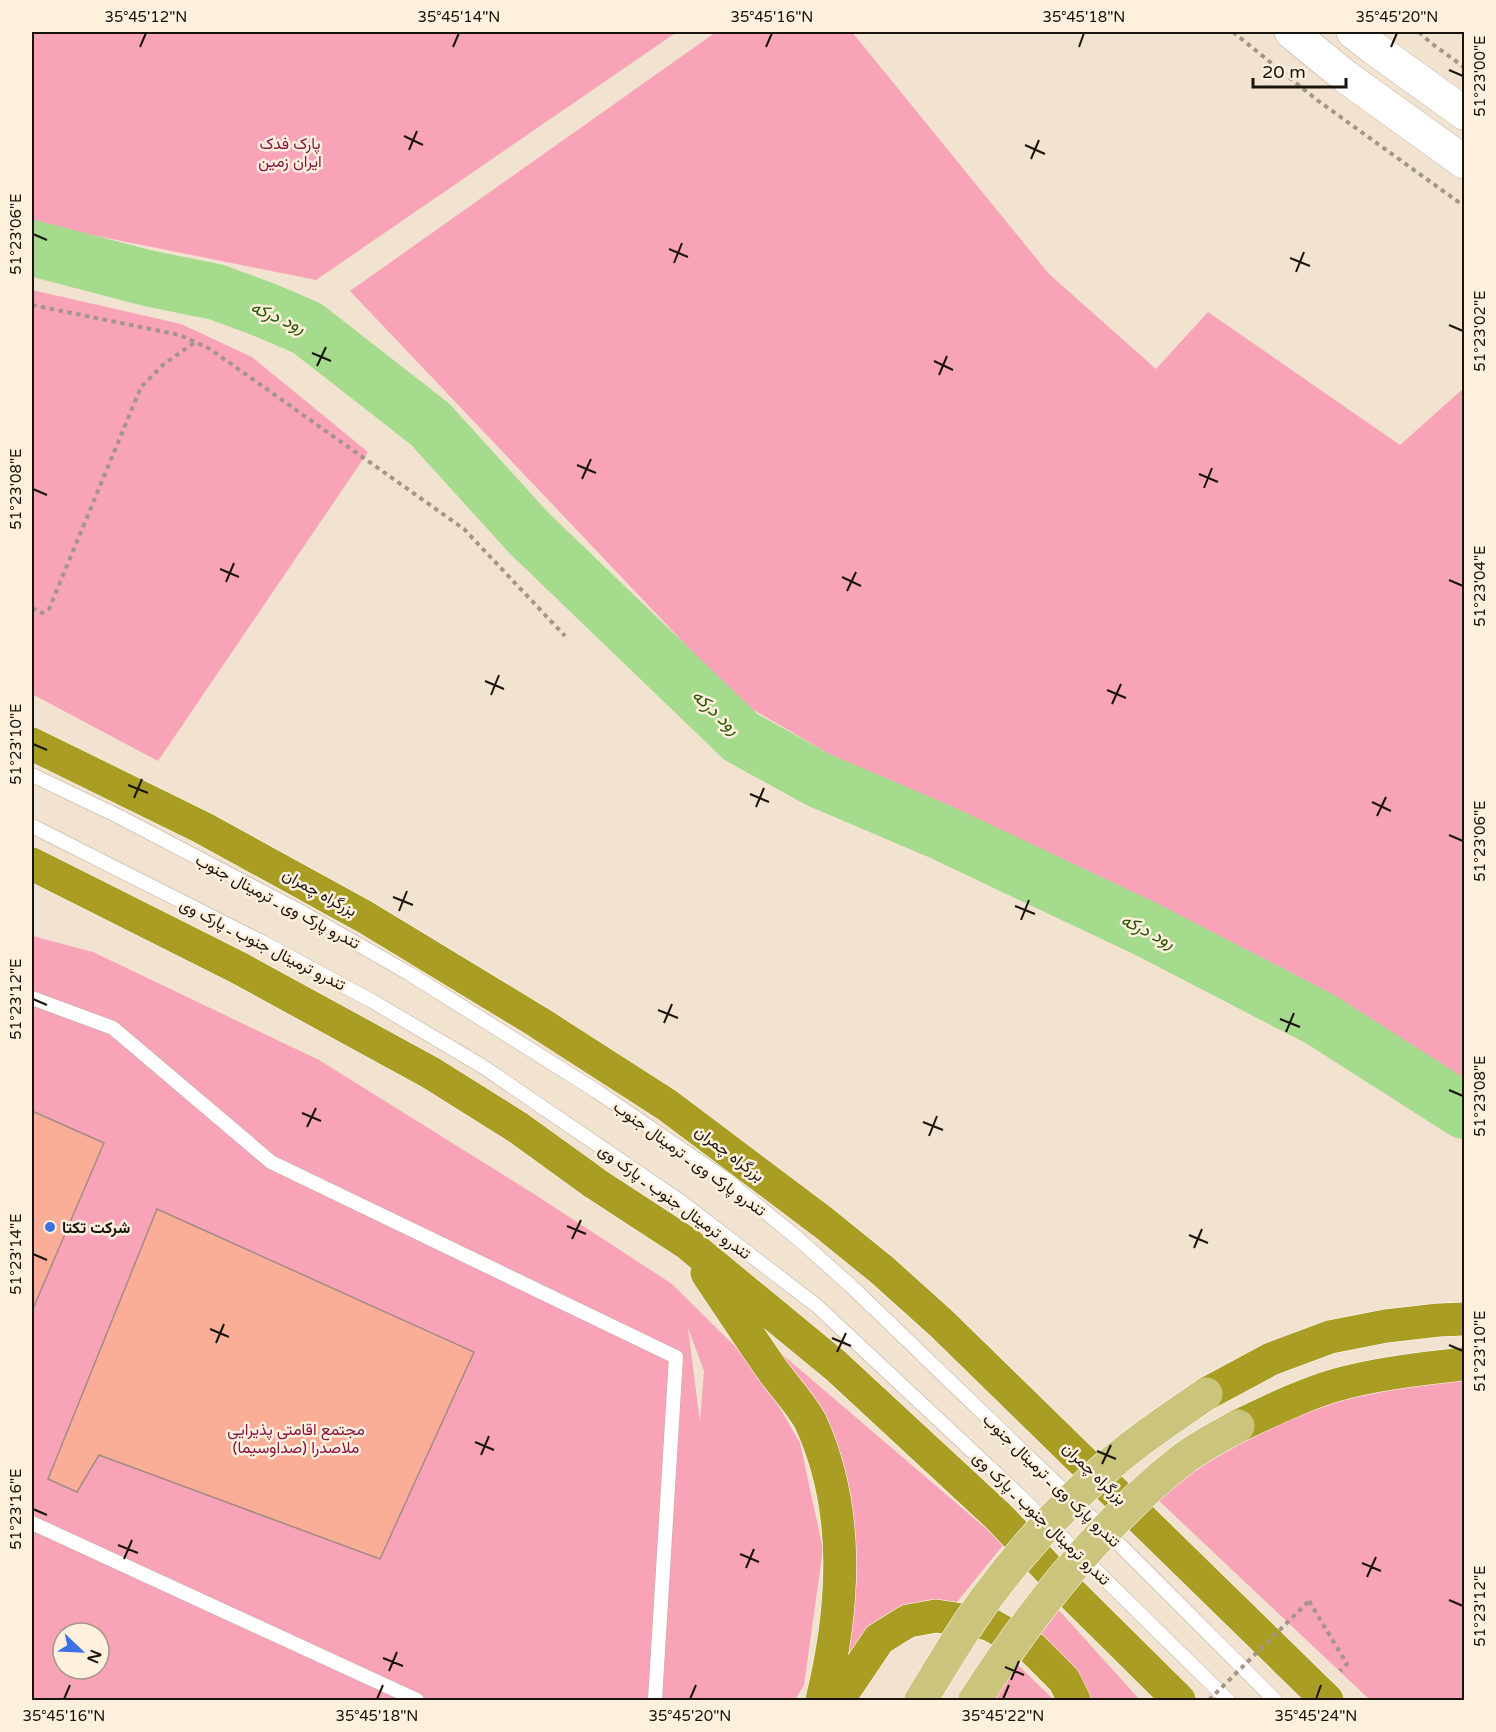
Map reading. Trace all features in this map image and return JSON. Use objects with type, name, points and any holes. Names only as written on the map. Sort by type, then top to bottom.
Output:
[{"type":"highway","name":"بزرگراه چمران","points":[[32,744],[203,828],[365,917],[538,1022],[667,1105],[882,1270],[942,1324],[1327,1701]]},
{"type":"highway","points":[[32,864],[239,968],[431,1073],[516,1127],[596,1184],[688,1244],[836,1366],[998,1516],[1179,1701]]},
{"type":"highway","points":[[688,1244],[773,1371],[810,1421],[828,1472],[838,1525],[840,1572],[837,1624],[824,1695]]},
{"type":"highway","points":[[1206,1394],[1271,1359],[1330,1337],[1386,1326],[1464,1319]]},
{"type":"highway","points":[[1238,1426],[1335,1385],[1392,1372],[1464,1364]]},
{"type":"highway","points":[[824,1695],[879,1640],[908,1621],[936,1616],[989,1624],[1032,1648],[1064,1680],[1074,1701]]},
{"type":"main road","points":[[1291,32],[1346,77],[1464,162]]},
{"type":"main road","points":[[1353,32],[1464,113]]},
{"type":"main road","points":[[921,1701],[951,1650],[990,1593],[1061,1510],[1126,1452],[1206,1394]]},
{"type":"main road","points":[[975,1701],[1062,1578],[1133,1501],[1185,1457],[1238,1426]]},
{"type":"lane","name":"تندرو پارک وی ـ ترمینال جنوب","points":[[32,775],[120,817],[263,891],[410,974],[598,1092],[725,1179],[851,1286],[1121,1546],[1275,1701]]},
{"type":"lane","name":"تندرو ترمینال جنوب ـ پارک وی","points":[[32,826],[262,942],[372,1001],[482,1066],[680,1201],[817,1306],[1010,1486],[1228,1701]]},
{"type":"lane","points":[[32,998],[113,1028],[271,1162],[676,1357],[655,1701]]},
{"type":"lane","points":[[32,1523],[417,1701]]},
{"type":"path","points":[[1419,32],[1464,67]]},
{"type":"path","points":[[32,305],[180,335],[210,349],[464,530],[565,636]]},
{"type":"path","points":[[32,608],[42,613],[49,609],[141,387],[164,364],[195,342]]},
{"type":"path","points":[[1209,1701],[1310,1601],[1347,1664]]},
{"type":"green space","name":"پارک فدک ایران زمین","points":[[32,32],[677,32],[316,280],[32,223]]},
{"type":"green space","points":[[716,32],[852,32],[1049,274],[1156,369],[1208,312],[1400,445],[1464,388],[1464,1130],[1249,997],[740,702],[350,291]]},
{"type":"green space","points":[[32,290],[181,324],[252,357],[368,452],[158,761],[32,694]]},
{"type":"green space","name":"مجتمع اقامتی پذیرایی ملاصدرا (صداوسیما)","points":[[32,936],[93,952],[319,1060],[534,1194],[672,1284],[757,1368],[800,1443],[823,1549],[804,1685],[795,1700],[32,1700]],"holes":[[[688,1328],[704,1371],[700,1422]]]},
{"type":"green space","points":[[769,1343],[1004,1544],[957,1602],[921,1610],[844,1666],[851,1551]]},
{"type":"green space","points":[[1464,1377],[1464,1700],[1370,1700],[1156,1498],[1234,1443],[1292,1416],[1339,1400],[1389,1387]]},
{"type":"green space","points":[[1056,1607],[1140,1700],[1088,1700],[1035,1632]]},
{"type":"green space","points":[[1016,1663],[1054,1700],[992,1700]]},
{"type":"building","name":"شرکت تکتا","points":[[32,1111],[104,1143],[32,1311]]},
{"type":"building","points":[[157,1209],[474,1352],[380,1559],[99,1455],[77,1492],[48,1479]]},
{"type":"waterway","name":"رود درکه","points":[[32,248],[147,278],[216,292],[307,328],[430,424],[529,533],[741,737],[819,780],[941,832],[1146,929],[1320,1019],[1464,1111]]},
{"type":"place","name":"شرکت تکتا","points":[[50,1227]]}]
